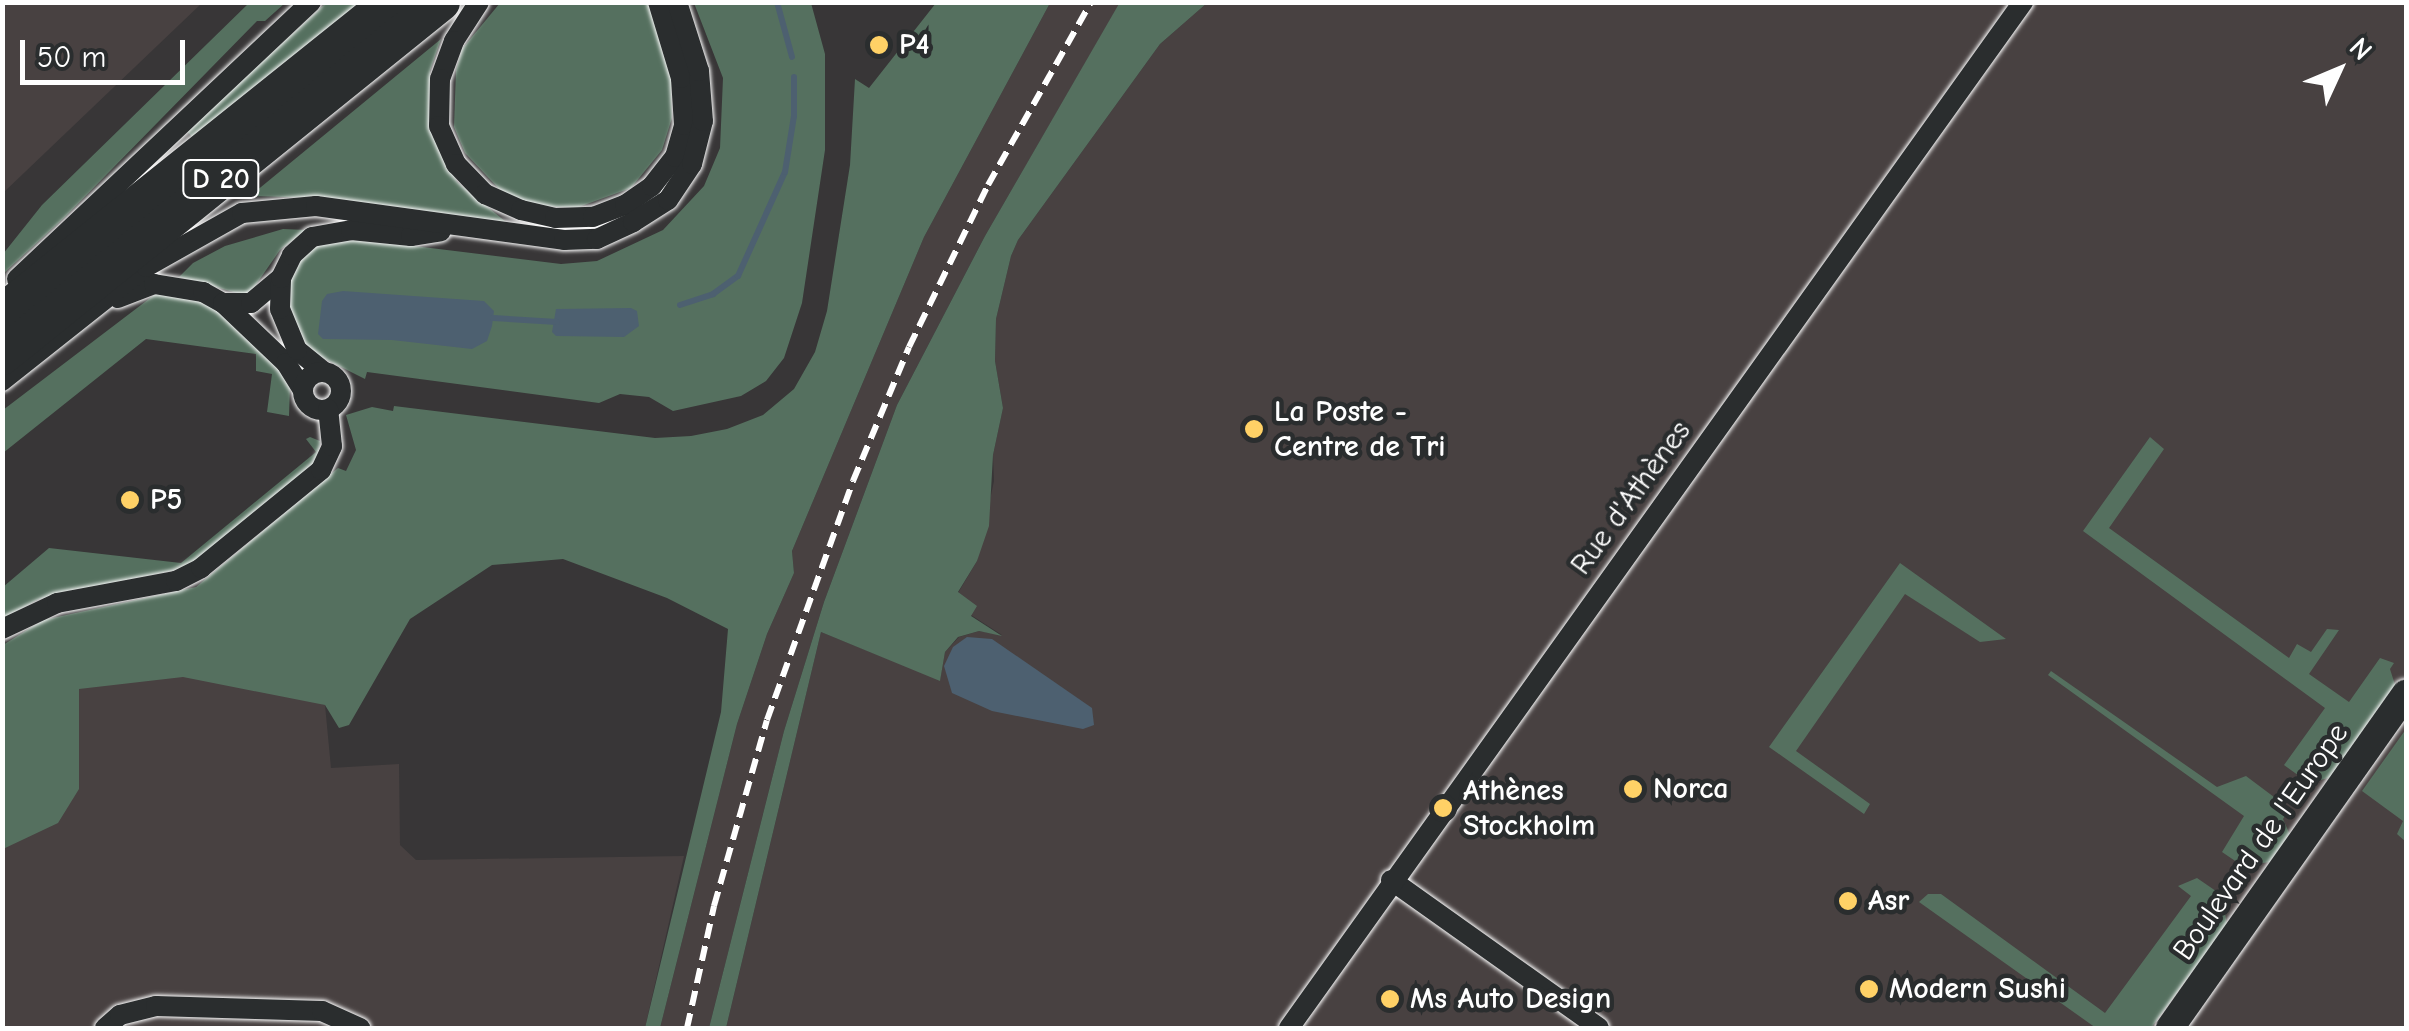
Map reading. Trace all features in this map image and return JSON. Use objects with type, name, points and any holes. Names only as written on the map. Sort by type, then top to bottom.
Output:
[{"type":"highway","name":"D 20","points":[[2,313],[390,2]]},
{"type":"highway","name":"D 20","points":[[2,356],[442,2]]},
{"type":"street","points":[[2,293],[310,2]]},
{"type":"street","points":[[479,2],[454,42],[440,79],[440,126],[456,164],[485,194],[521,210],[554,218],[592,217],[625,204],[652,186],[675,157],[684,125],[682,78],[658,2]]},
{"type":"street","points":[[2,382],[93,308],[176,248],[242,213],[316,206],[458,228],[597,239],[668,200],[692,164],[703,121],[699,70],[677,2]]},
{"type":"street","name":"Rue d'Athènes","points":[[1289,1028],[1391,880],[2023,2]]},
{"type":"street","points":[[93,308],[154,284],[188,286],[223,303],[286,362],[312,407],[328,409],[337,403],[341,387],[336,378],[304,358],[288,335],[280,308],[281,278],[292,254],[312,236],[351,230],[411,236],[458,228]]},
{"type":"street","points":[[223,303],[251,303],[281,278]]},
{"type":"street","points":[[302,390],[312,374],[324,372]]},
{"type":"street","points":[[2,629],[58,602],[176,581],[201,568],[321,470],[332,446],[328,409]]},
{"type":"street","name":"Boulevard de l'Europe","points":[[2170,1028],[2406,694]]},
{"type":"street","points":[[1391,880],[1599,1028]]},
{"type":"street","points":[[106,1028],[120,1015],[156,1006],[322,1011],[337,1014],[360,1028]]},
{"type":"shaded area","points":[[3,2],[202,2],[202,3],[3,193]]},
{"type":"shaded area","points":[[1050,3],[1120,3],[985,236],[897,405],[824,602],[784,731],[709,1028],[660,1028],[737,724],[767,634],[794,573],[792,551],[924,237]]},
{"type":"shaded area","points":[[1207,3],[2406,3],[2406,1028],[726,1028],[821,632],[940,680],[945,652],[959,637],[979,631],[1002,635],[971,615],[958,593],[977,561],[994,481],[993,455],[1003,408],[995,361],[996,319],[1011,256],[1018,240],[1160,44]]},
{"type":"shaded area","points":[[182,660],[325,705],[331,768],[399,764],[400,845],[416,860],[684,856],[645,1028],[3,1028],[2,684]]},
{"type":"green space","points":[[1120,2],[1207,3],[1160,44],[1018,240],[1011,256],[996,319],[995,361],[1003,408],[993,455],[989,526],[977,561],[958,592],[977,606],[971,616],[1002,636],[979,631],[958,637],[945,652],[940,681],[821,632],[726,1028],[709,1028],[784,731],[824,602],[897,405],[985,236]]},
{"type":"green space","points":[[249,3],[285,3],[265,21],[257,21],[65,217],[3,274],[3,254],[42,205]]},
{"type":"green space","points":[[326,3],[360,3],[192,137],[187,131]]},
{"type":"green space","points":[[500,3],[650,3],[671,76],[672,118],[662,150],[631,188],[576,208],[526,205],[502,192],[465,153],[454,127],[456,70],[462,49]]},
{"type":"green space","points":[[694,3],[811,3],[825,54],[825,150],[802,303],[784,358],[766,381],[741,396],[673,411],[649,397],[620,394],[599,403],[367,372],[365,379],[309,351],[296,333],[285,297],[293,264],[309,249],[330,240],[349,238],[561,264],[597,261],[663,230],[704,186],[720,148],[723,78]]},
{"type":"green space","points":[[936,3],[1050,3],[924,237],[792,551],[794,573],[767,634],[737,724],[660,1028],[645,1028],[721,712],[728,629],[667,598],[563,559],[492,565],[410,619],[349,725],[339,728],[325,705],[183,677],[79,689],[79,789],[58,823],[3,849],[3,645],[43,620],[196,587],[338,468],[346,471],[356,450],[346,415],[372,407],[393,411],[394,406],[655,438],[691,436],[727,429],[763,415],[794,389],[815,352],[827,311],[850,165],[855,79],[869,88]]},
{"type":"green space","points":[[441,39],[430,71],[431,132],[457,182],[506,222],[316,198],[250,196]]},
{"type":"green space","points":[[283,229],[306,230],[280,250],[248,296],[179,277],[193,263],[225,246]]},
{"type":"green space","points":[[162,289],[213,305],[274,357],[290,386],[289,416],[267,412],[272,374],[256,371],[256,354],[146,339],[3,453],[3,410]]},
{"type":"green space","points":[[2150,437],[2164,449],[2109,528],[2289,658],[2297,644],[2311,652],[2327,629],[2339,630],[2309,674],[2349,702],[2380,658],[2394,663],[2390,669],[2396,688],[2332,777],[2309,783],[2284,765],[2325,708],[2083,531]]},
{"type":"green space","points":[[306,439],[320,441],[319,460],[186,568],[37,600],[3,619],[3,587],[49,548],[181,563],[316,452]]},
{"type":"green space","points":[[1900,563],[2006,639],[1980,642],[1905,594],[1796,751],[1870,804],[1864,814],[1769,747]]},
{"type":"green space","points":[[2051,671],[2217,787],[2246,776],[2290,809],[2283,819],[2290,835],[2270,862],[2255,864],[2250,871],[2222,852],[2244,816],[2048,675]]},
{"type":"green space","points":[[2406,729],[2406,842],[2397,834],[2403,821],[2362,791]]},
{"type":"green space","points":[[2197,878],[2229,900],[2224,907],[2227,925],[2151,1028],[2096,1028],[1919,902],[1928,894],[1941,894],[2105,1013],[2191,896],[2178,886]]},
{"type":"water","points":[[343,291],[484,301],[494,311],[492,326],[487,341],[472,349],[392,340],[323,339],[318,334],[322,301],[327,294]]},
{"type":"water","points":[[556,309],[637,311],[639,326],[624,337],[556,336],[552,332]]},
{"type":"water","points":[[967,637],[992,639],[1092,708],[1094,725],[1083,729],[992,711],[952,693],[944,666],[953,647]]},
{"type":"waterway","points":[[777,2],[792,57]]},
{"type":"waterway","points":[[680,305],[713,294],[738,276],[785,172],[794,116],[794,77]]},
{"type":"waterway","points":[[493,318],[557,322]]},
{"type":"railway","points":[[687,1028],[714,906],[767,720],[853,481],[909,347],[988,185],[1091,2]]},
{"type":"place","name":"P4","points":[[879,45]]},
{"type":"place","name":"La Poste - Centre de Tri","points":[[1254,429]]},
{"type":"place","name":"P5","points":[[130,500]]},
{"type":"place","name":"Norca","points":[[1633,789]]},
{"type":"place","name":"Athènes Stockholm","points":[[1443,808]]},
{"type":"place","name":"Asr","points":[[1848,901]]},
{"type":"place","name":"Modern Sushi","points":[[1869,989]]},
{"type":"place","name":"Ms Auto Design","points":[[1390,999]]}]
